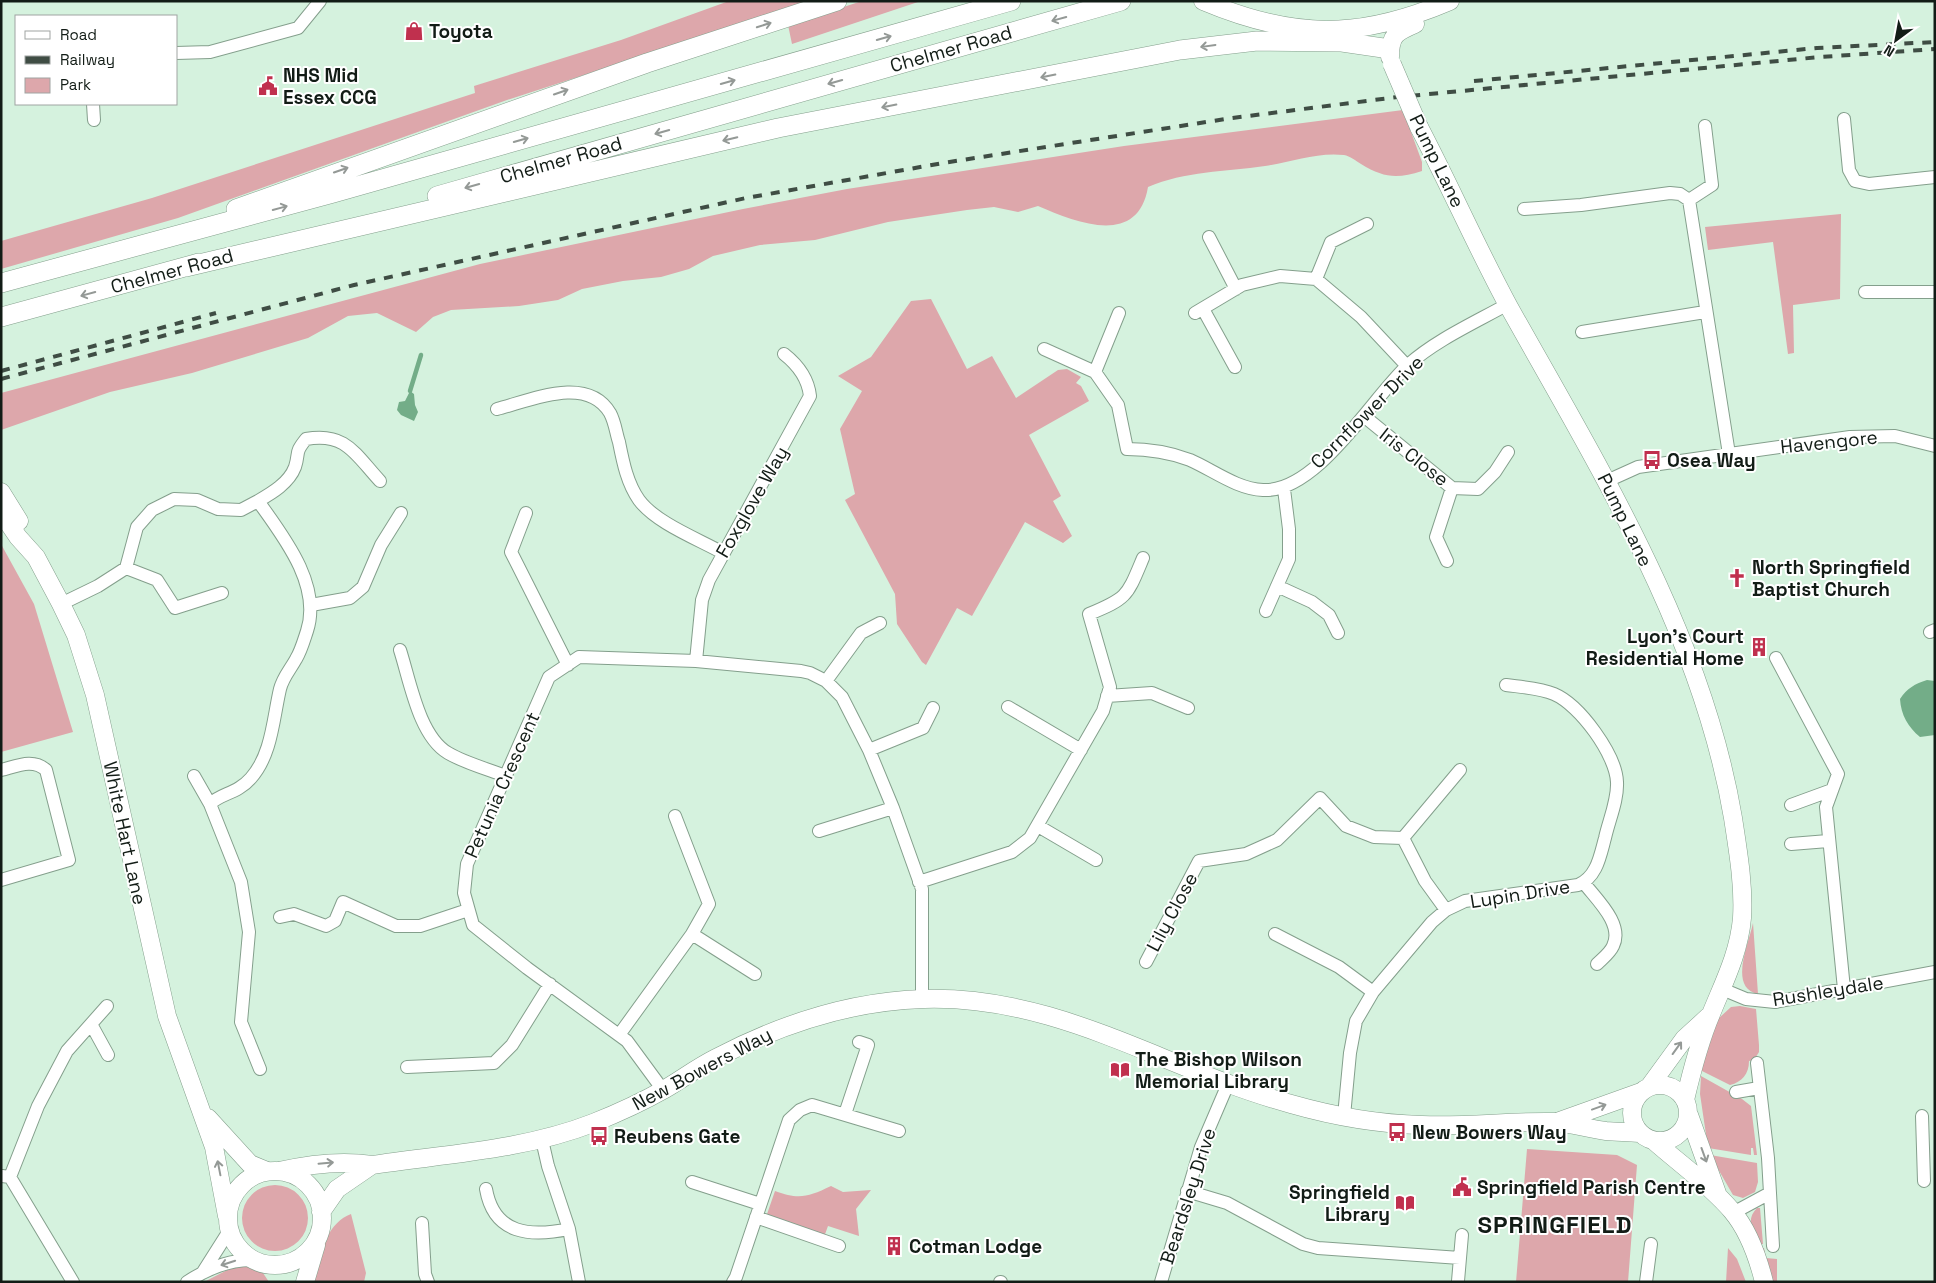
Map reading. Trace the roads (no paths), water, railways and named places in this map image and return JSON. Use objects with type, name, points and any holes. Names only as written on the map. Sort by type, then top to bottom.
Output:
[{"type":"main road","points":[[149,243],[279,192],[537,101],[837,1]]},
{"type":"main road","name":"Chelmer Road","points":[[1,283],[1010,1]]},
{"type":"main road","name":"Chelmer Road","points":[[1,317],[186,267],[978,40],[1113,4]]},
{"type":"main road","points":[[186,267],[778,128],[1180,50],[1257,41],[1318,30]]},
{"type":"main road","points":[[1257,41],[1342,42],[1388,56]]},
{"type":"street","points":[[178,52],[210,52],[298,28],[320,1]]},
{"type":"street","points":[[1203,1],[1239,17],[1272,25],[1318,30],[1351,30],[1405,20],[1450,1]]},
{"type":"street","points":[[1388,56],[1393,36],[1460,1]]},
{"type":"street","points":[[1351,30],[1370,38],[1388,56]]},
{"type":"street","name":"Pump Lane","points":[[1388,56],[1418,127],[1508,304],[1607,481],[1656,581],[1683,645],[1713,730],[1728,790],[1738,851],[1742,918],[1735,954],[1698,1048],[1683,1130],[1669,1140],[1647,1137],[1632,1117],[1634,1103],[1684,1039],[1711,1014]]},
{"type":"street","points":[[93,105],[94,120]]},
{"type":"street","points":[[1844,119],[1849,170],[1854,181],[1869,184],[1935,177]]},
{"type":"street","points":[[1689,200],[1712,185],[1705,126]]},
{"type":"street","points":[[1524,209],[1581,205],[1670,193],[1680,194],[1689,200],[1692,208],[1705,312],[1729,454]]},
{"type":"street","points":[[1316,279],[1331,242],[1367,224]]},
{"type":"street","points":[[1209,237],[1236,289]]},
{"type":"street","points":[[1235,367],[1199,311],[1242,285],[1280,276],[1316,279],[1361,317],[1407,366]]},
{"type":"street","points":[[1864,292],[1935,292]]},
{"type":"street","name":"Cornflower Drive","points":[[1284,489],[1325,459],[1365,417],[1407,366],[1430,348],[1508,304]]},
{"type":"street","points":[[1582,332],[1705,312]]},
{"type":"street","points":[[1095,372],[1120,313]]},
{"type":"street","points":[[1044,349],[1095,372],[1118,405],[1127,449],[1155,450],[1180,457],[1241,485],[1262,490],[1284,489],[1289,529],[1290,559],[1266,611]]},
{"type":"street","name":"Foxglove Way","points":[[696,661],[702,600],[709,580],[808,404],[810,396],[807,381],[793,361],[784,354]]},
{"type":"street","points":[[496,409],[571,391],[593,398],[603,404],[614,420],[628,478],[640,501],[664,520],[723,553]]},
{"type":"street","name":"Iris Close","points":[[1365,417],[1452,488],[1478,489],[1495,472],[1508,452]]},
{"type":"street","name":"Havengore","points":[[1607,481],[1638,467],[1873,435],[1895,436],[1935,446]]},
{"type":"street","points":[[61,604],[98,586],[126,568],[137,527],[152,510],[174,498],[197,500],[218,509],[241,510],[288,481],[295,466],[296,450],[306,438],[325,436],[344,442],[380,481]]},
{"type":"street","points":[[1448,561],[1436,537],[1452,488]]},
{"type":"street","name":"White Hart Lane","points":[[1,492],[33,543],[36,557]]},
{"type":"street","points":[[210,804],[214,800],[235,792],[251,778],[266,755],[283,678],[297,658],[308,628],[311,605],[305,580],[292,554],[258,501]]},
{"type":"street","name":"White Hart Lane","points":[[1,512],[18,537],[36,557],[61,604],[76,635],[96,695],[167,1016],[204,1114],[214,1147],[228,1224]]},
{"type":"street","points":[[311,605],[350,598],[363,587],[381,545],[401,513]]},
{"type":"street","points":[[526,513],[511,552],[568,665]]},
{"type":"street","points":[[919,882],[1012,852],[1030,838],[1103,711],[1110,688],[1089,614],[1113,604],[1129,591],[1143,558]]},
{"type":"street","points":[[126,568],[157,580],[175,608],[222,593]]},
{"type":"street","points":[[1277,586],[1312,602],[1329,614],[1338,634]]},
{"type":"street","points":[[826,681],[861,633],[880,623]]},
{"type":"street","points":[[400,650],[423,722],[431,740],[448,753],[506,776]]},
{"type":"street","name":"Petunia Crescent","points":[[663,1090],[627,1041],[473,925],[464,893],[467,864],[549,678],[579,657],[696,661],[801,671],[826,681],[848,706],[869,750],[893,808],[922,889],[922,999]]},
{"type":"street","points":[[1776,658],[1838,774],[1826,807],[1844,989]]},
{"type":"street","name":"Lupin Drive","points":[[1344,1116],[1350,1053],[1356,1021],[1373,992],[1419,935],[1446,910],[1465,901],[1584,883],[1591,876],[1599,860],[1616,794],[1617,772],[1613,760],[1590,727],[1567,702],[1543,691],[1506,685]]},
{"type":"street","points":[[1107,696],[1152,693],[1188,708]]},
{"type":"street","points":[[1008,707],[1082,750]]},
{"type":"street","points":[[869,750],[922,728],[933,708]]},
{"type":"street","points":[[1,770],[32,762],[40,764],[46,770],[69,860],[1,880]]},
{"type":"street","points":[[1446,910],[1425,881],[1403,838],[1460,770]]},
{"type":"street","points":[[194,776],[210,804],[241,882],[249,932],[241,1022],[260,1069]]},
{"type":"street","points":[[1791,805],[1832,790]]},
{"type":"street","name":"Lily Close","points":[[1146,962],[1199,861],[1246,854],[1277,840],[1320,798],[1346,826],[1374,836],[1403,838]]},
{"type":"street","points":[[819,831],[893,808]]},
{"type":"street","points":[[619,1035],[692,934],[709,904],[675,816]]},
{"type":"street","points":[[1038,826],[1096,860]]},
{"type":"street","points":[[1791,844],[1828,840]]},
{"type":"street","name":"Lupin Drive","points":[[1584,883],[1610,918],[1616,937],[1611,950],[1597,964]]},
{"type":"street","points":[[280,917],[294,914],[326,926],[335,921],[343,902],[396,926],[420,926],[468,910]]},
{"type":"street","points":[[692,934],[755,974]]},
{"type":"street","points":[[1275,934],[1338,967],[1373,992]]},
{"type":"street","name":"Rushleydale","points":[[1722,989],[1746,999],[1767,1002],[1935,972]]},
{"type":"street","points":[[407,1067],[494,1063],[512,1045],[550,984]]},
{"type":"street","name":"New Bowers Way","points":[[273,1171],[303,1165],[350,1161],[372,1165],[542,1140],[590,1124],[663,1090],[714,1059],[774,1030],[838,1010],[880,1002],[922,999],[982,1002],[1025,1009],[1074,1022],[1228,1084],[1292,1104],[1344,1116],[1378,1122],[1425,1126],[1556,1122],[1647,1137]]},
{"type":"street","points":[[73,1282],[6,1177],[67,1051],[107,1006]]},
{"type":"street","points":[[91,1024],[108,1055]]},
{"type":"street","points":[[845,1114],[868,1045],[859,1042]]},
{"type":"street","points":[[1757,1062],[1770,1193],[1773,1246]]},
{"type":"street","name":"Beardsley Drive","points":[[1161,1282],[1186,1191],[1201,1147],[1228,1084]]},
{"type":"street","points":[[1645,1090],[1667,1086],[1677,1090],[1687,1107],[1718,1196]]},
{"type":"street","points":[[1736,1092],[1759,1088]]},
{"type":"street","name":"New Bowers Way","points":[[1556,1122],[1645,1090]]},
{"type":"street","points":[[733,1282],[789,1120],[800,1110],[812,1104],[899,1131]]},
{"type":"street","name":"White Hart Lane","points":[[204,1114],[250,1164],[273,1171]]},
{"type":"street","points":[[1922,1116],[1929,1129],[1924,1181]]},
{"type":"street","points":[[1647,1137],[1718,1196],[1733,1213],[1753,1249],[1764,1282]]},
{"type":"street","points":[[542,1140],[548,1166],[569,1229],[579,1282]]},
{"type":"street","name":"New Bowers Way","points":[[321,1212],[336,1189],[372,1165]]},
{"type":"street","points":[[203,1272],[228,1224],[232,1199],[240,1185],[254,1176],[273,1171],[295,1176],[310,1187],[317,1198],[321,1212],[318,1237],[305,1282]]},
{"type":"street","points":[[692,1182],[760,1204]]},
{"type":"street","points":[[486,1189],[489,1205],[504,1224],[528,1234],[569,1229]]},
{"type":"street","points":[[1186,1191],[1227,1203],[1303,1244],[1318,1248],[1460,1258]]},
{"type":"street","points":[[1733,1213],[1770,1193]]},
{"type":"street","points":[[756,1217],[838,1246]]},
{"type":"street","points":[[422,1223],[425,1274],[428,1282]]},
{"type":"street","points":[[228,1224],[238,1247],[262,1263],[280,1282]]},
{"type":"street","points":[[1458,1280],[1462,1235]]},
{"type":"street","points":[[187,1282],[203,1272],[235,1261],[282,1264],[297,1260],[312,1248],[318,1237]]},
{"type":"street","points":[[1646,1282],[1651,1244]]},
{"type":"waterway","points":[[410,391],[421,355]]},
{"type":"railway","points":[[1474,81],[1817,48],[1935,42]]},
{"type":"railway","points":[[1,379],[354,285],[746,198],[943,163],[1232,118],[1398,97],[1820,57],[1935,49]]},
{"type":"railway","points":[[1,371],[216,313]]},
{"type":"place","name":"Toyota","points":[[414,31]]},
{"type":"place","name":"NHS Mid Essex CCG","points":[[268,86]]},
{"type":"place","name":"Osea Way","points":[[1652,460]]},
{"type":"place","name":"North Springfield Baptist Church","points":[[1737,578]]},
{"type":"place","name":"Lyon's Court Residential Home","points":[[1759,647]]},
{"type":"place","name":"The Bishop Wilson Memorial Library","points":[[1120,1070]]},
{"type":"place","name":"New Bowers Way","points":[[1397,1132]]},
{"type":"place","name":"Reubens Gate","points":[[599,1136]]},
{"type":"place","name":"Springfield Parish Centre","points":[[1462,1187]]},
{"type":"place","name":"Springfield Library","points":[[1405,1203]]},
{"type":"place","name":"Cotman Lodge","points":[[894,1246]]},
{"type":"district","name":"SPRINGFIELD","points":[[1555,1224]]}]
